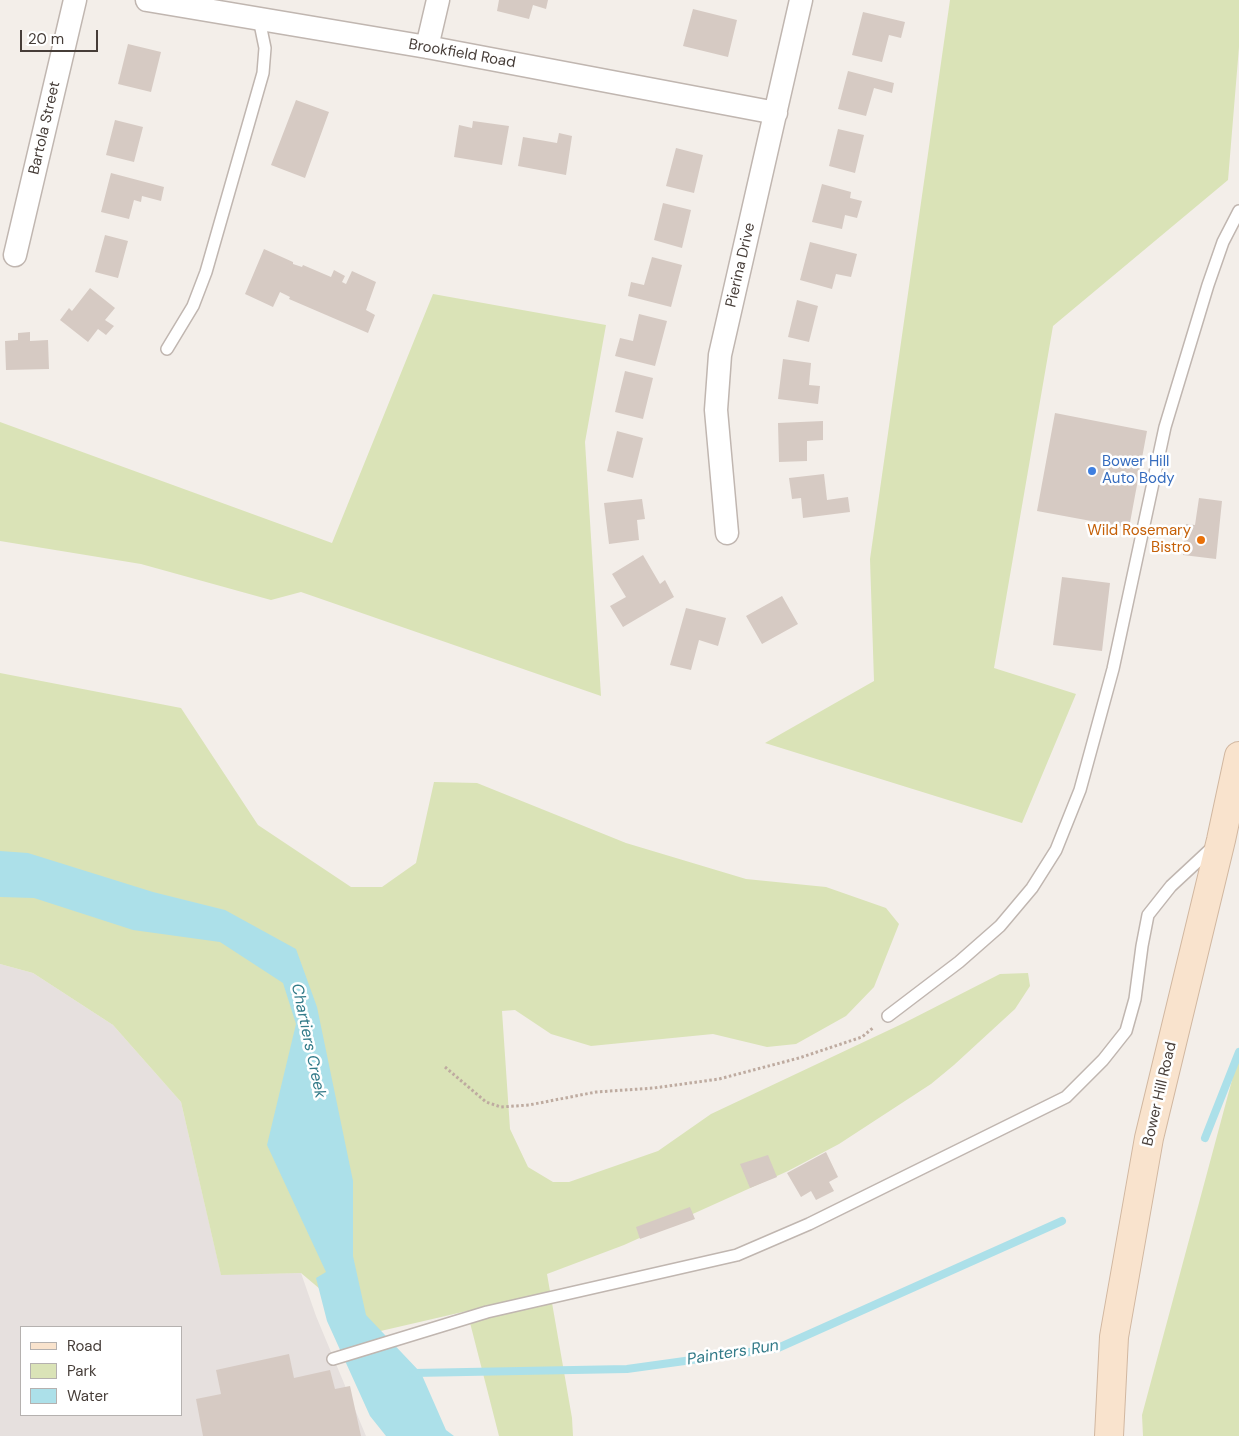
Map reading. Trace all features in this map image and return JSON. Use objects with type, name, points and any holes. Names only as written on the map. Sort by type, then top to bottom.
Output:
[{"type":"main road","name":"Bower Hill Road","points":[[1109,1436],[1114,1337],[1149,1138],[1221,840],[1239,756]]},
{"type":"street","name":"Bartola Street","points":[[14,255],[75,0]]},
{"type":"street","name":"Brookfield Road","points":[[147,0],[426,47],[776,113]]},
{"type":"street","points":[[426,47],[438,0]]},
{"type":"street","name":"Pierina Drive","points":[[726,533],[716,410],[720,355],[801,0]]},
{"type":"lane","points":[[167,349],[193,306],[206,272],[263,73],[265,48],[259,18]]},
{"type":"lane","points":[[888,1016],[959,962],[1000,926],[1032,888],[1056,850],[1080,790],[1113,669],[1165,427],[1208,285],[1223,242],[1239,211]]},
{"type":"lane","points":[[333,1359],[487,1312],[737,1255],[809,1224],[1066,1097],[1103,1060],[1126,1031],[1135,998],[1148,914],[1171,886],[1221,840]]},
{"type":"path","points":[[445,1067],[486,1102],[501,1107],[529,1105],[596,1092],[654,1088],[719,1079],[800,1058],[862,1037],[888,1016]]},
{"type":"shaded area","points":[[0,964],[33,973],[113,1025],[181,1102],[221,1274],[301,1273],[316,1316],[366,1436],[0,1436]]},
{"type":"green space","points":[[950,0],[1239,0],[1239,47],[1228,180],[1053,326],[994,668],[1076,694],[1022,823],[765,743],[874,681],[870,559]]},
{"type":"green space","points":[[433,294],[606,325],[585,442],[601,696],[301,592],[271,600],[141,564],[0,541],[0,422],[332,543]]},
{"type":"green space","points":[[0,673],[181,708],[258,825],[351,887],[382,887],[416,863],[434,782],[477,783],[626,843],[746,879],[826,887],[886,908],[899,924],[874,987],[846,1016],[796,1044],[767,1047],[713,1034],[591,1046],[551,1034],[515,1010],[502,1011],[510,1129],[528,1167],[553,1182],[569,1182],[658,1151],[711,1114],[904,1023],[1000,974],[1028,973],[1030,986],[1015,1009],[954,1065],[931,1084],[839,1144],[788,1171],[624,1245],[547,1274],[572,1418],[573,1436],[499,1436],[467,1311],[372,1333],[301,1273],[221,1275],[181,1102],[113,1025],[33,973],[0,964]]},
{"type":"green space","points":[[1239,1054],[1239,1436],[1143,1436],[1142,1415]]},
{"type":"water","name":"Chartiers Creek","points":[[0,851],[28,853],[153,892],[225,910],[296,949],[317,1007],[353,1181],[353,1256],[366,1315],[421,1373],[446,1430],[454,1436],[386,1436],[370,1416],[327,1321],[316,1278],[326,1272],[267,1145],[296,1024],[283,983],[220,942],[133,930],[34,898],[0,897]]},
{"type":"building","points":[[499,0],[548,0],[546,9],[533,5],[529,19],[497,11]]},
{"type":"building","points":[[693,9],[737,20],[728,57],[683,46]]},
{"type":"building","points":[[863,12],[905,22],[901,38],[889,35],[882,62],[852,55]]},
{"type":"building","points":[[128,44],[161,52],[151,92],[118,84]]},
{"type":"building","points":[[848,71],[894,83],[892,93],[874,88],[866,116],[838,109]]},
{"type":"building","points":[[296,100],[329,112],[305,178],[271,165]]},
{"type":"building","points":[[115,120],[143,127],[134,162],[106,155]]},
{"type":"building","points":[[473,121],[509,126],[502,165],[454,157],[459,125],[472,128]]},
{"type":"building","points":[[838,129],[864,135],[855,173],[829,166]]},
{"type":"building","points":[[559,133],[572,136],[566,175],[518,166],[523,137],[557,143]]},
{"type":"building","points":[[676,148],[703,155],[694,193],[666,186]]},
{"type":"building","points":[[111,173],[164,187],[161,201],[142,196],[141,202],[134,200],[129,219],[101,212]]},
{"type":"building","points":[[822,184],[851,192],[850,198],[862,201],[857,218],[845,215],[842,229],[812,222]]},
{"type":"building","points":[[663,203],[691,210],[682,248],[654,240]]},
{"type":"building","points":[[105,235],[128,241],[118,278],[95,272]]},
{"type":"building","points":[[810,242],[857,254],[851,277],[836,274],[832,289],[800,280]]},
{"type":"building","points":[[264,249],[293,262],[293,264],[302,267],[303,265],[331,277],[334,270],[345,276],[342,282],[346,284],[352,271],[376,282],[366,310],[375,315],[368,333],[289,299],[290,297],[280,292],[273,307],[245,294]]},
{"type":"building","points":[[652,257],[682,265],[671,307],[628,296],[631,282],[644,285]]},
{"type":"building","points":[[90,288],[115,308],[105,320],[114,326],[106,335],[98,329],[88,342],[60,320],[69,308],[72,311]]},
{"type":"building","points":[[797,300],[818,306],[809,342],[788,337]]},
{"type":"building","points":[[639,314],[667,321],[655,366],[615,356],[620,338],[633,341]]},
{"type":"building","points":[[30,332],[30,341],[48,340],[49,369],[6,370],[5,341],[18,340],[18,333]]},
{"type":"building","points":[[783,359],[811,363],[809,385],[820,386],[818,404],[778,399]]},
{"type":"building","points":[[625,371],[653,378],[643,419],[615,412]]},
{"type":"building","points":[[1055,413],[1147,431],[1129,528],[1037,511]]},
{"type":"building","points":[[823,421],[823,440],[807,441],[807,461],[779,462],[778,423]]},
{"type":"building","points":[[617,431],[643,438],[633,478],[607,471]]},
{"type":"building","points":[[824,474],[827,500],[848,497],[850,512],[803,518],[801,498],[792,499],[789,478]]},
{"type":"building","name":"Wild Rosemary Bistro","points":[[1199,498],[1222,501],[1216,559],[1183,555],[1186,524],[1195,525]]},
{"type":"building","points":[[642,499],[645,519],[637,520],[639,540],[609,544],[604,503]]},
{"type":"building","points":[[643,555],[660,584],[665,580],[674,597],[623,627],[610,606],[626,597],[612,574]]},
{"type":"building","points":[[1062,577],[1110,583],[1102,651],[1053,645]]},
{"type":"building","points":[[782,596],[798,624],[762,644],[746,616]]},
{"type":"building","points":[[686,608],[726,618],[718,646],[699,640],[691,670],[670,665]]},
{"type":"building","points":[[826,1152],[838,1177],[829,1182],[834,1191],[816,1200],[811,1191],[801,1197],[787,1173]]},
{"type":"building","points":[[768,1155],[777,1177],[750,1188],[740,1164]]},
{"type":"building","points":[[690,1207],[695,1219],[640,1239],[636,1227]]},
{"type":"building","points":[[289,1354],[294,1378],[330,1370],[335,1389],[350,1386],[361,1436],[203,1436],[196,1399],[221,1394],[216,1370]]},
{"type":"waterway","name":"Painters Run","points":[[1205,1138],[1239,1052]]},
{"type":"waterway","name":"Painters Run","points":[[413,1373],[627,1369],[778,1348],[1062,1221]]},
{"type":"place","name":"Bower Hill Auto Body","points":[[1092,471]]},
{"type":"place","name":"Wild Rosemary Bistro","points":[[1201,540]]}]
